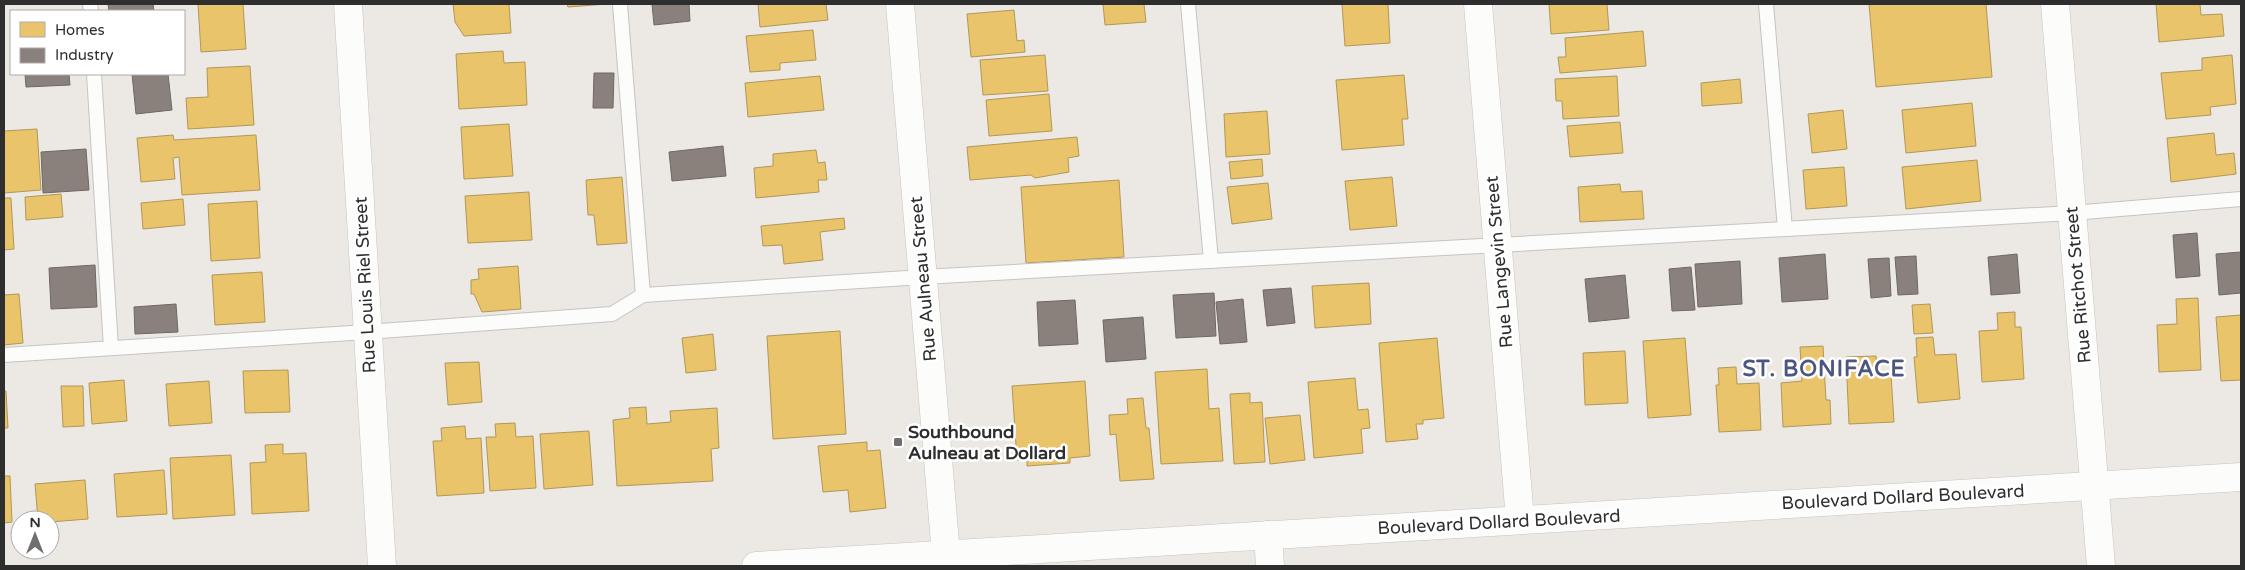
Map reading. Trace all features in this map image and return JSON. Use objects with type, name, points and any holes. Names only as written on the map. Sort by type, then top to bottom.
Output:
[{"type":"street","name":"Rue Louis Riel Street","points":[[348,4],[382,566]]},
{"type":"street","name":"Rue Aulneau Street","points":[[900,4],[946,555]]},
{"type":"street","name":"Rue Langevin Street","points":[[1478,4],[1520,520]]},
{"type":"street","name":"Rue Ritchot Street","points":[[2055,4],[2101,566]]},
{"type":"street","name":"Boulevard Dollard Boulevard","points":[[756,566],[2241,477]]},
{"type":"street","points":[[1268,535],[1270,566]]},
{"type":"lane","points":[[620,4],[643,295]]},
{"type":"lane","points":[[1188,4],[1210,261]]},
{"type":"lane","points":[[1766,4],[1785,229]]},
{"type":"lane","points":[[94,75],[112,348]]},
{"type":"lane","points":[[4,355],[612,314],[643,295],[923,277],[2072,212],[2241,199]]},
{"type":"building: Homes","points":[[198,4],[243,4],[246,49],[201,52]]},
{"type":"building: Homes","points":[[453,4],[509,4],[511,33],[464,36],[455,22]]},
{"type":"building: Homes","points":[[567,4],[607,4],[568,7]]},
{"type":"building: Homes","points":[[758,4],[826,4],[828,20],[760,27]]},
{"type":"building: Homes","points":[[1103,4],[1144,4],[1146,22],[1105,25]]},
{"type":"building: Homes","points":[[1342,4],[1388,4],[1390,43],[1345,46]]},
{"type":"building: Homes","points":[[1549,4],[1607,4],[1609,30],[1551,34]]},
{"type":"building: Homes","points":[[1869,4],[1986,4],[1992,77],[1876,87]]},
{"type":"building: Homes","points":[[2156,4],[2200,4],[2201,15],[2222,14],[2224,36],[2159,42]]},
{"type":"building: Homes","points":[[1014,10],[1017,41],[1024,40],[1025,52],[971,57],[967,14]]},
{"type":"building: Homes","points":[[813,30],[816,60],[780,63],[780,70],[750,72],[746,36]]},
{"type":"building: Homes","points":[[1643,31],[1646,66],[1560,73],[1558,57],[1566,57],[1565,38]]},
{"type":"building: Homes","points":[[503,51],[504,63],[525,62],[527,105],[459,109],[456,54]]},
{"type":"building: Homes","points":[[1045,55],[1048,91],[983,95],[980,60]]},
{"type":"building: Homes","points":[[2232,55],[2236,104],[2210,107],[2211,115],[2166,119],[2161,73],[2202,70],[2202,58]]},
{"type":"building: Homes","points":[[250,66],[254,125],[188,129],[186,98],[208,97],[207,68]]},
{"type":"building: Homes","points":[[1404,75],[1408,119],[1402,119],[1404,145],[1342,150],[1336,80]]},
{"type":"building: Homes","points":[[820,76],[824,110],[748,117],[745,83]]},
{"type":"building: Homes","points":[[1617,76],[1619,116],[1563,119],[1562,101],[1556,101],[1555,79]]},
{"type":"building: Homes","points":[[1740,79],[1742,103],[1702,106],[1701,83]]},
{"type":"building: Homes","points":[[1049,94],[1052,131],[989,136],[986,100]]},
{"type":"building: Homes","points":[[1972,103],[1976,146],[1906,153],[1902,110]]},
{"type":"building: Homes","points":[[1843,110],[1847,149],[1812,153],[1808,114]]},
{"type":"building: Homes","points":[[1267,111],[1270,154],[1226,157],[1224,114]]},
{"type":"building: Homes","points":[[1620,122],[1623,153],[1570,157],[1567,126]]},
{"type":"building: Homes","points":[[509,124],[513,176],[464,179],[461,127]]},
{"type":"building: Homes","points":[[37,129],[41,190],[4,193],[4,131]]},
{"type":"building: Homes","points":[[2214,133],[2216,155],[2234,153],[2236,174],[2171,182],[2167,138]]},
{"type":"building: Homes","points":[[173,135],[174,140],[256,135],[260,190],[182,195],[179,157],[173,158],[175,179],[141,182],[137,138]]},
{"type":"building: Homes","points":[[1077,137],[1079,156],[1068,158],[1069,172],[1035,178],[1031,175],[970,180],[967,147]]},
{"type":"building: Homes","points":[[816,150],[818,163],[825,162],[827,180],[818,180],[819,192],[756,198],[754,168],[773,166],[773,154]]},
{"type":"building: Homes","points":[[1262,159],[1263,176],[1231,179],[1229,162]]},
{"type":"building: Homes","points":[[1977,160],[1981,201],[1906,209],[1902,167]]},
{"type":"building: Homes","points":[[1844,167],[1847,206],[1806,209],[1803,170]]},
{"type":"building: Homes","points":[[622,177],[627,243],[597,245],[594,215],[588,215],[586,180]]},
{"type":"building: Homes","points":[[1392,177],[1397,226],[1350,230],[1345,181]]},
{"type":"building: Homes","points":[[1119,180],[1124,257],[1026,263],[1021,187]]},
{"type":"building: Homes","points":[[1268,183],[1272,219],[1232,224],[1227,187]]},
{"type":"building: Homes","points":[[1620,184],[1621,192],[1642,191],[1644,219],[1580,222],[1578,187]]},
{"type":"building: Homes","points":[[529,192],[532,240],[468,243],[465,196]]},
{"type":"building: Homes","points":[[61,194],[63,217],[26,220],[25,197]]},
{"type":"building: Homes","points":[[4,198],[11,198],[14,249],[4,250]]},
{"type":"building: Homes","points":[[183,199],[185,225],[143,229],[141,203]]},
{"type":"building: Homes","points":[[257,201],[260,258],[211,261],[208,204]]},
{"type":"building: Homes","points":[[844,218],[845,229],[820,232],[823,260],[784,264],[782,245],[763,246],[761,226]]},
{"type":"building: Homes","points":[[518,266],[521,309],[482,312],[474,294],[471,294],[471,280],[479,279],[478,269]]},
{"type":"building: Homes","points":[[262,272],[265,322],[215,325],[212,275]]},
{"type":"building: Homes","points":[[1369,283],[1371,324],[1315,328],[1312,286]]},
{"type":"building: Homes","points":[[19,294],[23,343],[4,345],[4,295]]},
{"type":"building: Homes","points":[[2198,298],[2201,370],[2159,372],[2157,325],[2177,324],[2176,299]]},
{"type":"building: Homes","points":[[1930,304],[1933,333],[1914,334],[1912,305]]},
{"type":"building: Homes","points":[[2015,312],[2015,327],[2021,327],[2024,379],[1982,382],[1979,331],[1998,330],[1997,313]]},
{"type":"building: Homes","points":[[2241,315],[2241,380],[2221,381],[2216,317]]},
{"type":"building: Homes","points":[[840,331],[846,434],[773,439],[767,336]]},
{"type":"building: Homes","points":[[713,334],[716,370],[686,373],[682,338]]},
{"type":"building: Homes","points":[[1933,337],[1935,355],[1956,354],[1960,399],[1918,403],[1914,357],[1917,357],[1916,338]]},
{"type":"building: Homes","points":[[1437,338],[1444,418],[1423,420],[1423,424],[1416,424],[1418,439],[1386,442],[1379,343]]},
{"type":"building: Homes","points":[[1685,338],[1691,415],[1648,418],[1643,341]]},
{"type":"building: Homes","points":[[1823,346],[1826,400],[1830,400],[1831,424],[1783,427],[1781,383],[1802,381],[1800,347]]},
{"type":"building: Homes","points":[[1625,351],[1628,403],[1585,405],[1583,353]]},
{"type":"building: Homes","points":[[1876,356],[1878,375],[1891,374],[1894,422],[1849,424],[1846,357]]},
{"type":"building: Homes","points":[[479,362],[482,402],[448,405],[445,363]]},
{"type":"building: Homes","points":[[1736,367],[1737,384],[1759,383],[1761,430],[1719,432],[1716,385],[1719,385],[1718,368]]},
{"type":"building: Homes","points":[[1207,369],[1209,409],[1219,408],[1223,461],[1161,464],[1155,372]]},
{"type":"building: Homes","points":[[288,370],[290,412],[245,413],[243,371]]},
{"type":"building: Homes","points":[[1355,378],[1358,410],[1368,409],[1370,428],[1361,429],[1363,453],[1314,458],[1308,382]]},
{"type":"building: Homes","points":[[124,380],[127,421],[92,424],[89,383]]},
{"type":"building: Homes","points":[[209,381],[212,423],[169,426],[166,384]]},
{"type":"building: Homes","points":[[1085,381],[1090,456],[1070,458],[1070,463],[1027,466],[1027,459],[1017,460],[1012,386]]},
{"type":"building: Homes","points":[[61,386],[83,386],[84,426],[63,427]]},
{"type":"building: Homes","points":[[4,391],[6,391],[8,428],[4,428]]},
{"type":"building: Homes","points":[[1250,393],[1250,403],[1262,402],[1265,462],[1234,464],[1230,394]]},
{"type":"building: Homes","points":[[1143,398],[1146,428],[1149,428],[1154,479],[1120,481],[1116,434],[1110,435],[1109,415],[1128,414],[1127,399]]},
{"type":"building: Homes","points":[[646,407],[647,424],[671,422],[670,411],[717,408],[719,448],[711,449],[713,481],[617,486],[613,420],[630,418],[629,408]]},
{"type":"building: Homes","points":[[1300,415],[1305,460],[1270,464],[1265,418]]},
{"type":"building: Homes","points":[[515,423],[516,437],[533,436],[536,488],[490,491],[486,437],[496,437],[495,424]]},
{"type":"building: Homes","points":[[465,426],[466,439],[481,438],[484,493],[437,496],[433,441],[442,441],[441,428]]},
{"type":"building: Homes","points":[[589,431],[593,485],[544,489],[540,434]]},
{"type":"building: Homes","points":[[867,442],[867,451],[880,450],[886,508],[850,512],[848,490],[823,492],[818,446]]},
{"type":"building: Homes","points":[[283,444],[283,454],[306,453],[309,511],[252,514],[250,463],[266,462],[265,445]]},
{"type":"building: Homes","points":[[231,455],[235,515],[173,519],[170,458]]},
{"type":"building: Homes","points":[[164,470],[167,514],[117,517],[114,474]]},
{"type":"building: Homes","points":[[4,476],[10,476],[10,522],[4,523]]},
{"type":"building: Homes","points":[[85,480],[88,519],[60,521],[60,510],[37,510],[35,484]]},
{"type":"building: Industry","points":[[108,4],[153,4],[154,10],[109,10]]},
{"type":"building: Industry","points":[[652,4],[689,4],[690,21],[654,25]]},
{"type":"building: Industry","points":[[594,73],[614,73],[613,108],[593,108]]},
{"type":"building: Industry","points":[[25,75],[69,75],[70,85],[26,87]]},
{"type":"building: Industry","points":[[132,75],[168,75],[172,110],[136,114]]},
{"type":"building: Industry","points":[[723,146],[726,176],[672,181],[669,152]]},
{"type":"building: Industry","points":[[86,149],[89,190],[43,193],[41,152]]},
{"type":"building: Industry","points":[[2197,233],[2200,276],[2176,278],[2173,235]]},
{"type":"building: Industry","points":[[2241,252],[2241,293],[2219,295],[2216,254]]},
{"type":"building: Industry","points":[[1825,254],[1828,299],[1782,302],[1779,258]]},
{"type":"building: Industry","points":[[2017,254],[2020,293],[1991,295],[1988,257]]},
{"type":"building: Industry","points":[[1916,256],[1918,294],[1898,295],[1895,257]]},
{"type":"building: Industry","points":[[1889,258],[1891,296],[1871,298],[1868,259]]},
{"type":"building: Industry","points":[[1740,261],[1742,304],[1698,307],[1695,264]]},
{"type":"building: Industry","points":[[95,265],[97,307],[51,309],[49,268]]},
{"type":"building: Industry","points":[[1691,267],[1695,310],[1672,311],[1669,269]]},
{"type":"building: Industry","points":[[1625,275],[1629,318],[1589,322],[1585,279]]},
{"type":"building: Industry","points":[[1291,288],[1295,323],[1267,326],[1263,290]]},
{"type":"building: Industry","points":[[1214,293],[1216,336],[1176,338],[1173,295]]},
{"type":"building: Industry","points":[[1243,299],[1247,342],[1220,344],[1216,302]]},
{"type":"building: Industry","points":[[1075,300],[1078,344],[1039,346],[1037,302]]},
{"type":"building: Industry","points":[[176,304],[178,332],[135,334],[134,307]]},
{"type":"building: Industry","points":[[1143,317],[1146,359],[1106,362],[1103,320]]},
{"type":"place","name":"Southbound Aulneau at Dollard","points":[[898,442]]},
{"type":"district","name":"ST. BONIFACE","points":[[1824,368]]}]
